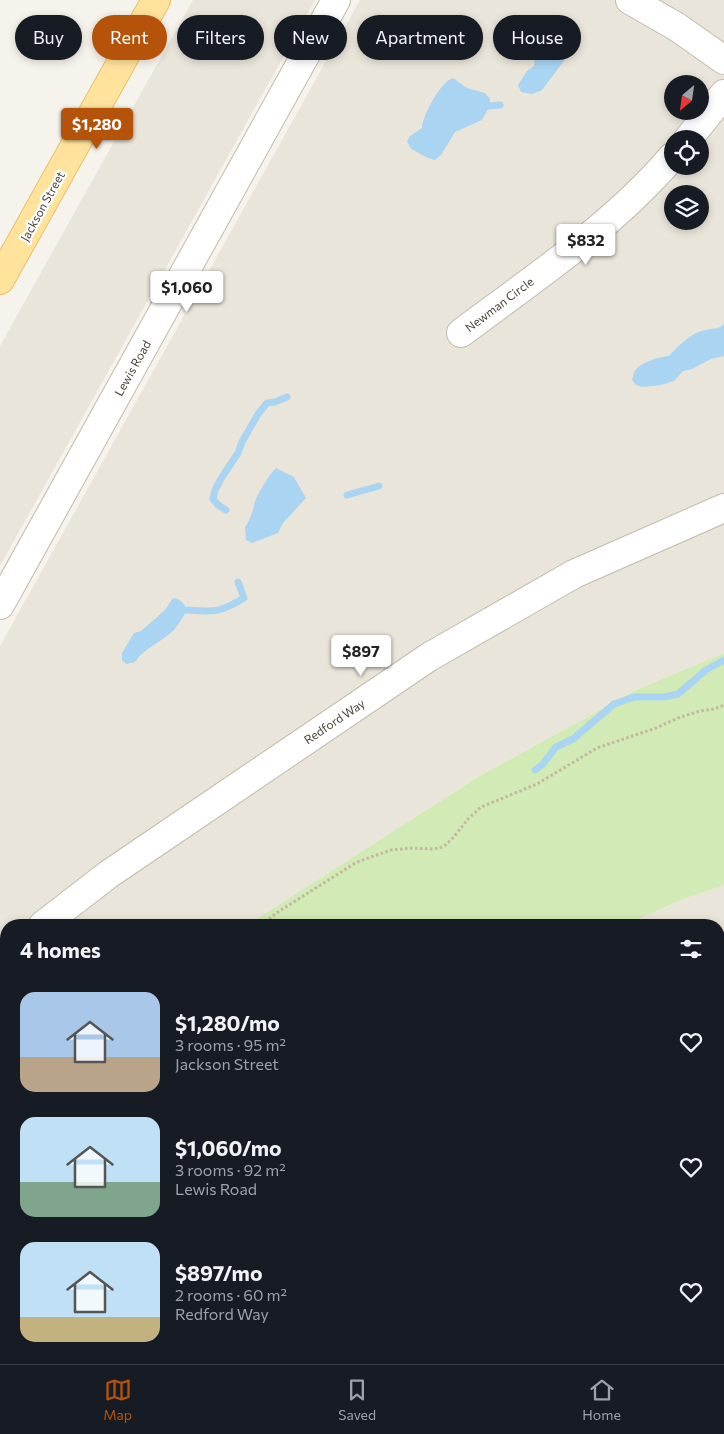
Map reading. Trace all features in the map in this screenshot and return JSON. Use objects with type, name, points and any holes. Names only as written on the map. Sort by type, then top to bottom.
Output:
[{"type":"main road","name":"Jackson Street","points":[[0,280],[156,0]]},
{"type":"street","name":"Lewis Road","points":[[0,605],[336,0]]},
{"type":"street","points":[[630,0],[677,27],[724,60]]},
{"type":"street","points":[[695,130],[724,94]]},
{"type":"street","name":"Newman Circle","points":[[461,333],[580,244],[627,203],[664,165]]},
{"type":"street","name":"Redford Way","points":[[51,919],[109,874],[429,656],[574,574],[724,508]]},
{"type":"path","points":[[269,919],[357,862],[391,850],[443,847],[481,807],[537,784],[597,748],[656,728],[678,718],[700,711],[714,710],[724,705]]},
{"type":"shaded area","points":[[193,0],[315,0],[307,15],[274,15],[274,60],[282,60],[0,566],[0,346],[160,60],[167,60],[167,47],[177,29],[177,60],[264,60],[264,15],[185,15]]},
{"type":"shaded area","points":[[360,0],[724,0],[724,653],[636,690],[478,777],[256,919],[0,919],[0,646],[327,60],[347,60],[347,23]]},
{"type":"shaded area","points":[[724,885],[724,919],[639,919],[683,899]]},
{"type":"green space","points":[[724,653],[724,885],[683,899],[639,919],[256,919],[478,777],[636,690]]},
{"type":"water","points":[[535,60],[564,60],[542,90],[532,94],[521,92],[518,85],[527,71],[534,66]]},
{"type":"water","points":[[453,78],[467,88],[485,93],[490,99],[490,106],[482,120],[455,132],[441,155],[435,160],[411,149],[407,141],[410,136],[422,128],[425,116],[433,100],[443,85]]},
{"type":"water","points":[[724,324],[724,356],[711,359],[692,369],[683,371],[674,381],[661,385],[643,387],[636,385],[632,380],[634,372],[641,365],[669,356],[695,334]]},
{"type":"water","points":[[276,468],[294,477],[306,498],[283,523],[278,533],[252,543],[246,540],[245,527],[258,494]]},
{"type":"water","points":[[173,598],[182,602],[187,610],[178,625],[143,653],[135,662],[126,664],[122,660],[122,653],[134,633],[141,631],[165,610]]},
{"type":"waterway","points":[[490,106],[500,105]]},
{"type":"waterway","points":[[226,510],[213,499],[215,490],[222,477],[238,453],[258,414],[267,403],[287,397]]},
{"type":"waterway","points":[[347,495],[379,486]]},
{"type":"waterway","points":[[187,610],[217,610],[236,603],[244,598],[238,582]]},
{"type":"waterway","points":[[535,770],[542,765],[556,747],[573,739],[614,704],[634,697],[664,697],[678,694],[706,670],[724,660]]}]
